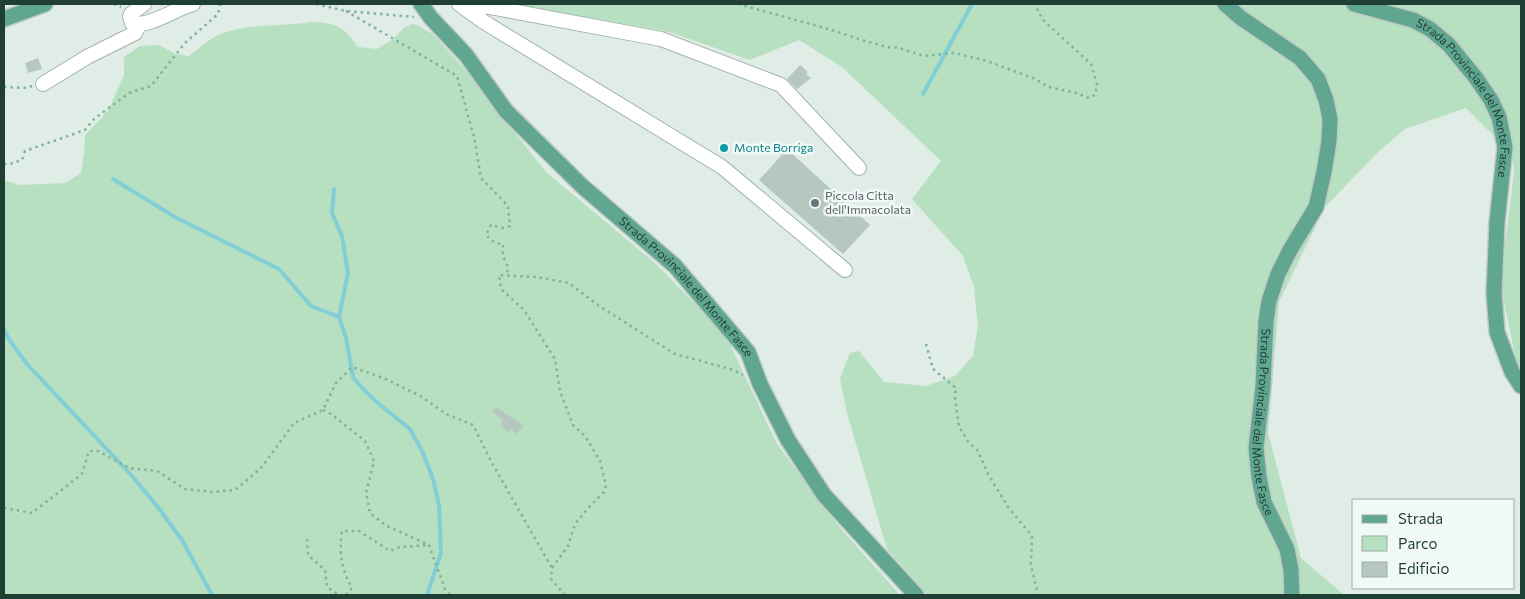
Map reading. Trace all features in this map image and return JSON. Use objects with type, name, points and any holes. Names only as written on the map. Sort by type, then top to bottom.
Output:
[{"type":"main road","points":[[4,19],[45,4]]},
{"type":"main road","name":"Strada Provinciale del Monte Fasce","points":[[421,4],[430,18],[466,55],[506,111],[582,186],[675,266],[748,352],[760,384],[788,440],[824,495],[916,595]]},
{"type":"main road","name":"Strada Provinciale del Monte Fasce","points":[[1225,4],[1241,18],[1300,58],[1318,79],[1326,100],[1330,119],[1329,141],[1316,207],[1278,274],[1269,301],[1266,322],[1263,386],[1256,448],[1264,502],[1287,549],[1292,570],[1292,595]]},
{"type":"main road","name":"Strada Provinciale del Monte Fasce","points":[[1354,4],[1413,20],[1430,29],[1449,45],[1476,78],[1491,100],[1499,117],[1505,147],[1497,222],[1495,303],[1497,332],[1512,372],[1521,386]]},
{"type":"street","points":[[139,13],[148,22],[193,4]]},
{"type":"street","points":[[461,5],[490,7],[661,39],[781,85],[860,168]]},
{"type":"street","points":[[461,5],[484,22],[722,167],[845,270]]},
{"type":"street","points":[[43,84],[87,57],[135,33],[139,13]]},
{"type":"path","points":[[4,164],[22,160],[25,151],[85,130],[94,118],[129,93],[151,86],[185,43],[218,14],[220,4]]},
{"type":"path","points":[[316,4],[346,11],[430,18]]},
{"type":"path","points":[[738,4],[868,42],[899,48],[924,56],[955,53],[980,59],[1033,78],[1049,87],[1076,93],[1088,98],[1095,95],[1097,84],[1091,64],[1042,19],[1034,4]]},
{"type":"path","points":[[346,11],[457,76],[474,137],[481,178],[508,206],[510,226],[503,228],[491,225],[486,235],[495,243],[502,244],[503,256],[508,267],[507,274]]},
{"type":"path","points":[[4,87],[27,88],[43,84]]},
{"type":"path","points":[[565,595],[551,579],[552,568],[568,546],[575,524],[604,492],[606,485],[600,461],[585,436],[573,424],[560,391],[556,360],[524,310],[501,289],[499,275],[536,277],[569,283],[599,306],[675,354],[730,368],[760,384]]},
{"type":"path","points":[[926,344],[933,369],[956,388],[955,398],[959,428],[978,451],[988,474],[1008,507],[1032,536],[1030,565],[1038,595]]},
{"type":"path","points":[[4,508],[32,513],[82,474],[89,451],[98,450],[129,468],[157,471],[185,490],[212,492],[235,490],[261,468],[294,423],[322,410],[336,383],[352,367],[386,379],[422,397],[446,414],[473,425],[492,463],[552,568]]},
{"type":"path","points":[[322,410],[331,414],[365,441],[374,461],[366,493],[370,513],[385,525],[429,545],[445,589],[450,595]]},
{"type":"path","points":[[346,595],[352,588],[346,578],[340,550],[342,531],[359,531],[390,551],[400,547],[429,545]]},
{"type":"path","points":[[307,539],[308,555],[325,570],[328,587],[339,595]]},
{"type":"green space","points":[[515,4],[1521,4],[1521,372],[1515,355],[1502,292],[1505,246],[1514,172],[1512,143],[1499,141],[1466,108],[1405,129],[1378,152],[1325,207],[1279,302],[1268,433],[1301,558],[1344,595],[927,595],[887,549],[847,413],[840,378],[850,353],[859,351],[884,382],[926,386],[955,376],[973,356],[978,326],[974,287],[963,256],[912,199],[941,161],[842,67],[799,40],[750,60],[669,32]]},
{"type":"green space","points":[[311,22],[327,23],[339,27],[348,34],[358,47],[377,49],[412,24],[433,34],[464,68],[546,172],[655,263],[725,334],[777,444],[842,530],[900,595],[4,595],[4,180],[19,185],[65,183],[81,173],[85,135],[108,111],[124,75],[124,57],[140,46],[159,45],[175,54],[189,56],[214,37],[229,31]]},
{"type":"building","points":[[38,58],[42,69],[28,73],[25,63]]},
{"type":"building","points":[[800,65],[808,72],[806,74],[811,78],[797,89],[787,79]]},
{"type":"building","name":"Piccola Citta dell'Immacolata","points":[[787,149],[870,225],[843,254],[759,180]]},
{"type":"building","points":[[496,407],[524,426],[517,434],[511,429],[509,432],[500,425],[503,421],[492,411]]},
{"type":"waterway","points":[[923,94],[972,4]]},
{"type":"waterway","points":[[113,179],[175,217],[279,269],[311,306],[339,317]]},
{"type":"waterway","points":[[334,189],[332,213],[342,236],[348,273],[339,317],[346,338],[353,377],[379,404],[410,429],[423,453],[433,479],[439,505],[441,553],[427,595]]},
{"type":"waterway","points":[[4,329],[8,338],[27,364],[132,476],[157,506],[182,540],[212,595]]},
{"type":"place","name":"Monte Borriga","points":[[724,148]]},
{"type":"place","name":"Piccola Citta dell'Immacolata","points":[[815,203]]}]
